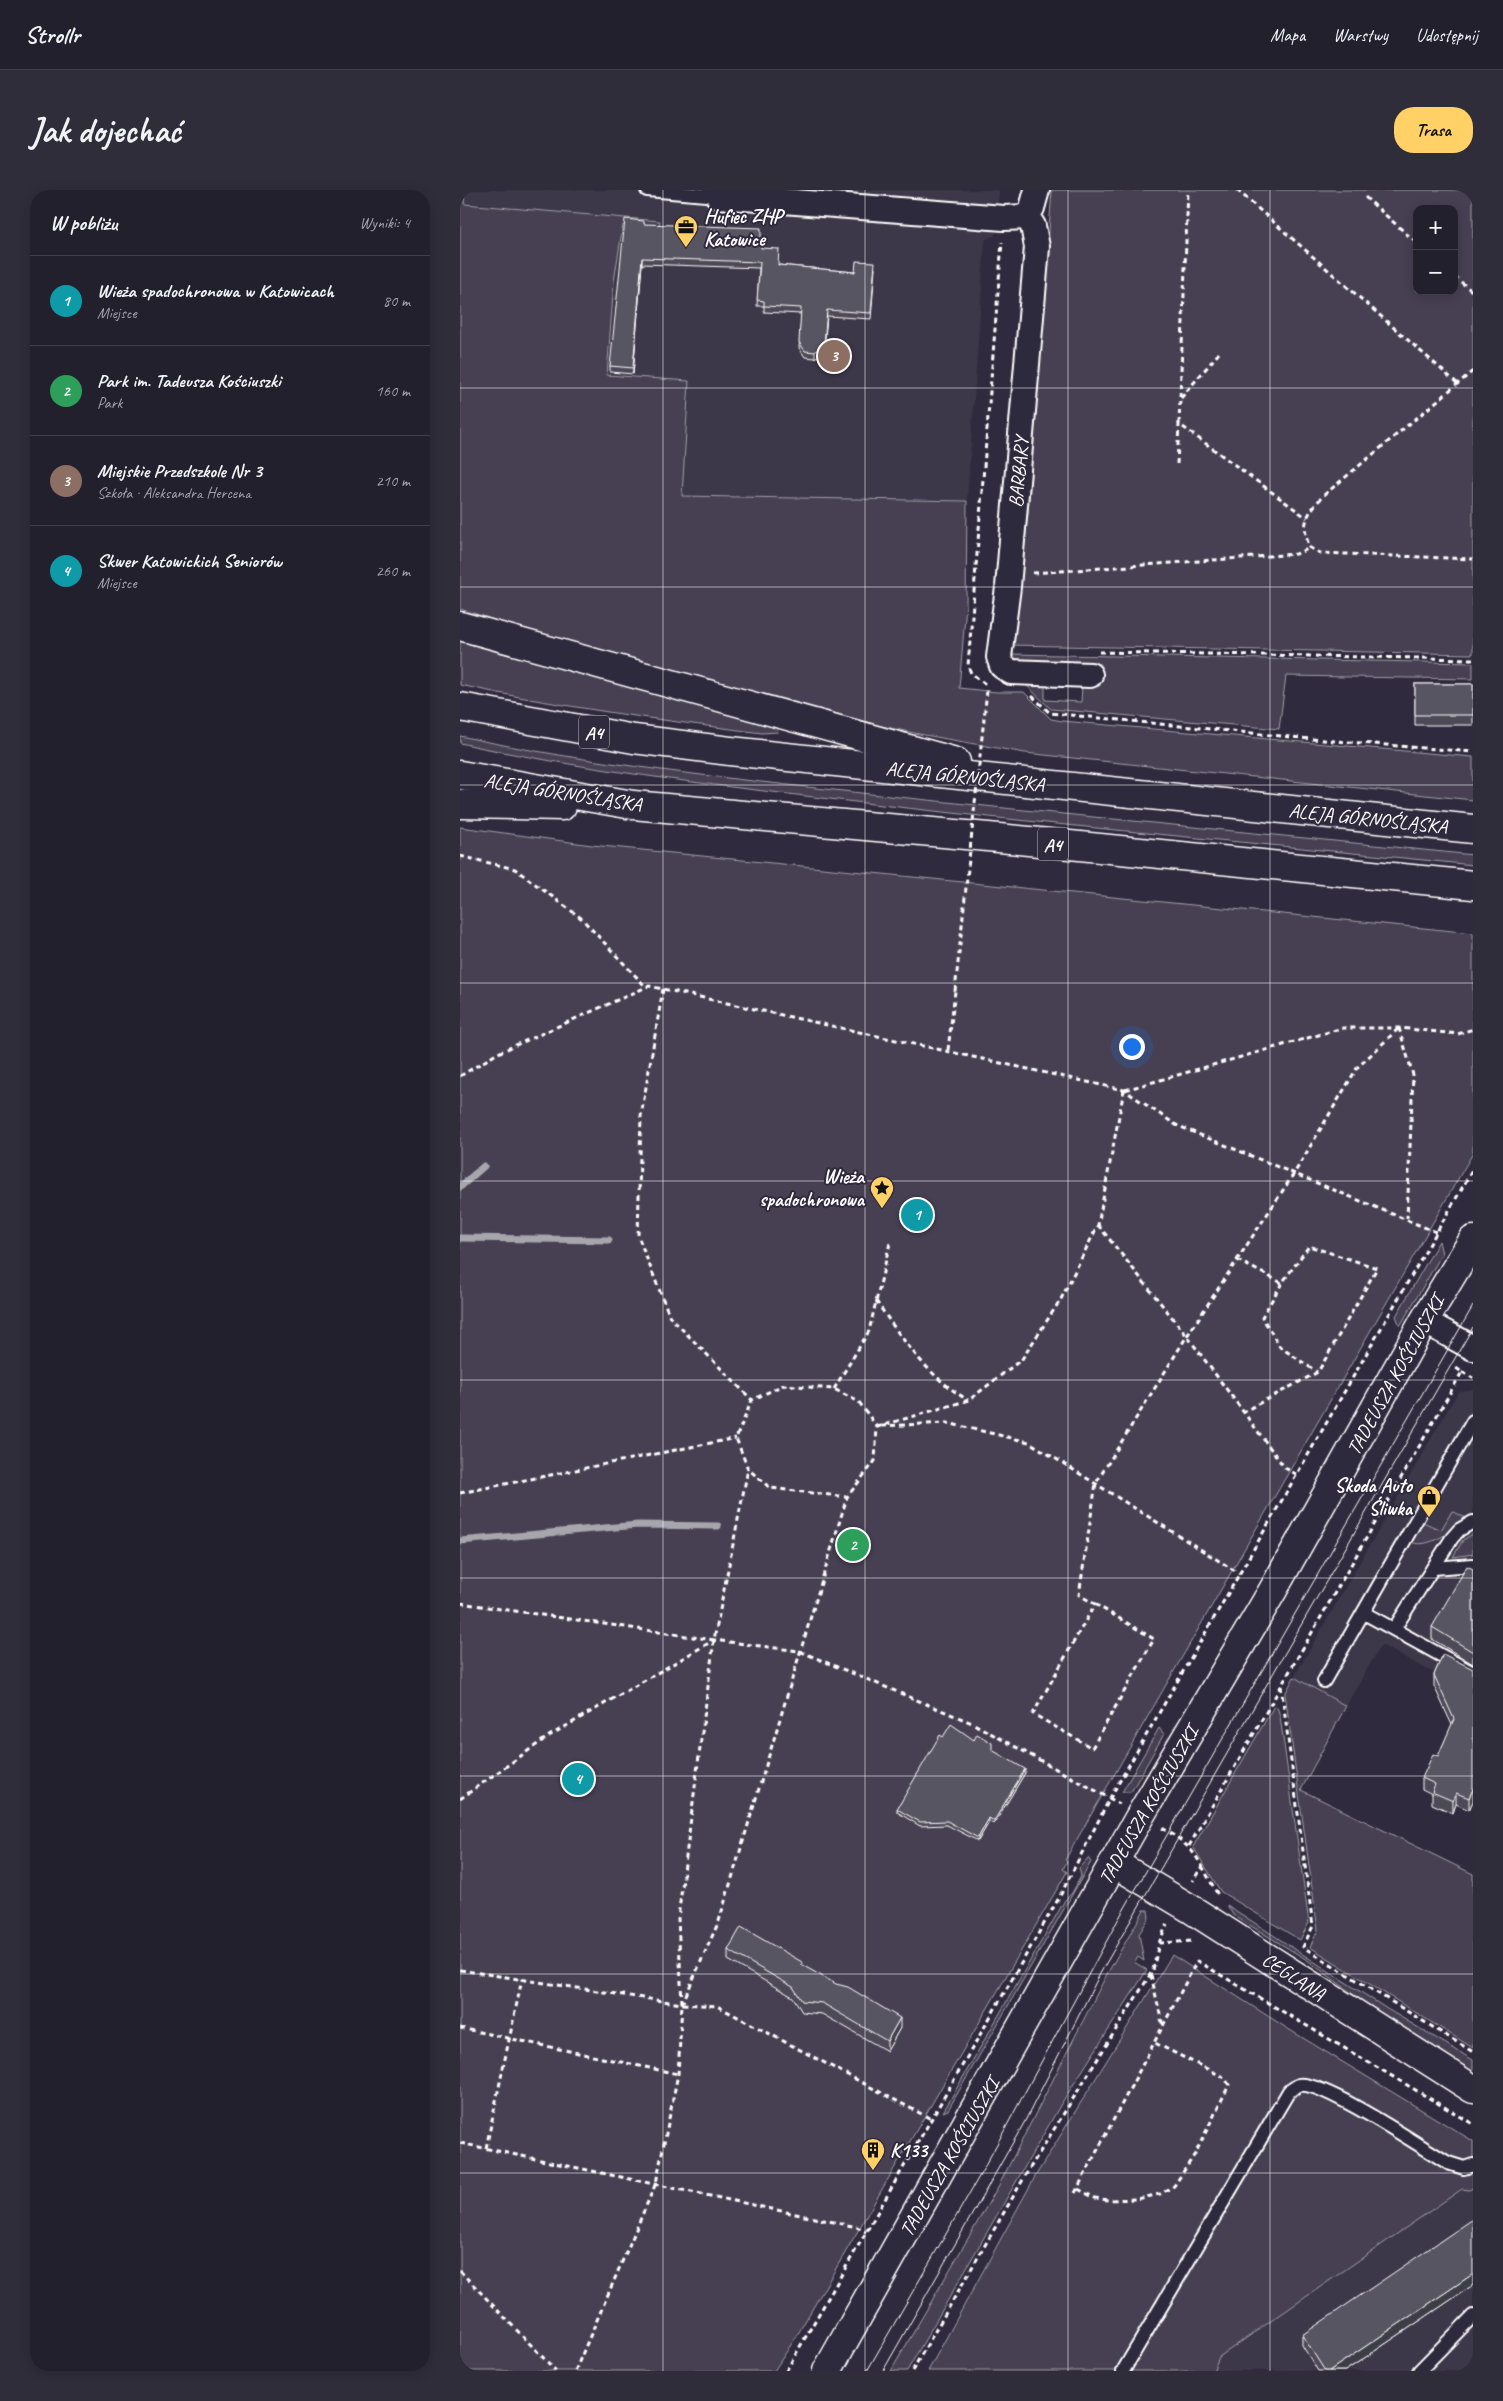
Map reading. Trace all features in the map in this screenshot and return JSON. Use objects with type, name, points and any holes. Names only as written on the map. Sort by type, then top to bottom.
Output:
[{"type":"main road","points":[[460,626],[584,662],[1042,785]]},
{"type":"main road","name":"ALEJA GÓRNOŚLĄSKA","points":[[460,707],[634,739],[1042,785],[1473,829]]},
{"type":"main road","name":"ALEJA GÓRNOŚLĄSKA","points":[[460,775],[633,805],[999,838],[1473,885]]},
{"type":"main road","points":[[460,804],[542,806],[633,805]]},
{"type":"main road","name":"TADEUSZA KOŚCIUSZKI","points":[[827,2371],[1114,1863],[1273,1590],[1424,1321],[1473,1240]]},
{"type":"main road","name":"CEGLANA","points":[[1114,1863],[1191,1909],[1473,2090]]},
{"type":"street","points":[[719,193],[1004,218],[1027,217],[1032,208],[1037,190]]},
{"type":"street","name":"BARBARY","points":[[1027,217],[1033,226],[1037,247],[1008,586],[1000,643],[1000,662],[1005,670],[1011,672],[1090,675]]},
{"type":"street","points":[[1424,1321],[1473,1348]]},
{"type":"lane","points":[[647,190],[719,193]]},
{"type":"lane","points":[[1324,1681],[1473,1421]]},
{"type":"lane","points":[[1394,1630],[1459,1530],[1473,1522]]},
{"type":"lane","points":[[1433,1568],[1473,1564]]},
{"type":"lane","points":[[1364,1613],[1473,1673]]},
{"type":"lane","points":[[1123,2371],[1289,2091],[1298,2085],[1310,2086],[1332,2094],[1448,2163],[1464,2168],[1473,2165]]},
{"type":"lane","points":[[1419,2371],[1473,2316]]},
{"type":"path","points":[[1177,464],[1188,190]]},
{"type":"path","points":[[1238,190],[1458,384]]},
{"type":"path","points":[[1469,190],[1473,194]]},
{"type":"path","points":[[1365,197],[1413,239]]},
{"type":"path","points":[[948,1050],[988,686],[971,673],[968,666],[1002,249]]},
{"type":"path","points":[[1458,279],[1473,292]]},
{"type":"path","points":[[1180,399],[1219,353]]},
{"type":"path","points":[[1473,371],[1324,495],[1309,510],[1307,518],[1307,539],[1310,548],[1320,553],[1473,559]]},
{"type":"path","points":[[1179,424],[1307,518]]},
{"type":"path","points":[[1025,574],[1296,554],[1310,548]]},
{"type":"path","points":[[1095,652],[1473,659]]},
{"type":"path","points":[[1068,716],[1473,752]]},
{"type":"path","points":[[460,856],[514,868],[581,918],[646,987]]},
{"type":"path","points":[[460,1076],[498,1053],[646,987],[663,989],[1124,1090],[1176,1125],[1295,1172],[1436,1232]]},
{"type":"path","points":[[663,989],[641,1116],[638,1236],[670,1317],[752,1400]]},
{"type":"path","points":[[1124,1090],[1343,1028],[1399,1028],[1458,1034],[1473,1029]]},
{"type":"path","points":[[1095,1604],[1033,1714],[1092,1748],[1154,1639],[1095,1604],[1079,1595],[1096,1483],[1187,1336],[1295,1172],[1357,1068],[1399,1028]]},
{"type":"path","points":[[1399,1028],[1413,1075],[1406,1218]]},
{"type":"path","points":[[877,1427],[969,1400],[1022,1359],[1061,1299],[1098,1225],[1124,1090]]},
{"type":"path","points":[[786,2371],[1060,1896],[1110,1798],[1473,1169]]},
{"type":"path","points":[[1098,1225],[1187,1336],[1284,1468],[1296,1474]]},
{"type":"path","points":[[834,1389],[869,1331],[890,1243]]},
{"type":"path","points":[[1243,1412],[1318,1372],[1377,1268],[1309,1246],[1282,1283],[1262,1317],[1280,1348],[1318,1372]]},
{"type":"path","points":[[1237,1260],[1282,1283]]},
{"type":"path","points":[[876,1301],[907,1346],[950,1389],[969,1400]]},
{"type":"path","points":[[1451,1364],[1473,1378]]},
{"type":"path","points":[[1189,1846],[1462,1372]]},
{"type":"path","points":[[682,2004],[719,1921],[847,1497],[875,1461],[877,1427],[860,1402],[834,1389],[783,1385],[752,1400],[736,1438],[748,1469],[770,1488],[847,1497]]},
{"type":"path","points":[[877,1427],[947,1423],[1029,1442],[1240,1574]]},
{"type":"path","points":[[460,1492],[736,1438]]},
{"type":"path","points":[[575,2371],[656,2183],[678,2074],[682,2004],[678,1918],[714,1640],[748,1469]]},
{"type":"path","points":[[460,1603],[799,1651],[972,1723],[1110,1798]]},
{"type":"path","points":[[460,1800],[549,1736],[714,1640]]},
{"type":"path","points":[[1281,1686],[1313,1926],[1303,1947],[1473,2052]]},
{"type":"path","points":[[1155,1824],[1189,1846],[1202,1866],[1191,1884]]},
{"type":"path","points":[[912,2371],[1028,2170],[1151,1975],[1155,1967],[1158,1943],[1169,1921]]},
{"type":"path","points":[[1155,2043],[1225,2078],[1228,2085],[1195,2154],[1174,2186],[1160,2194],[1137,2199],[1108,2200],[1095,2198],[1076,2191],[1197,1960],[1473,2124]]},
{"type":"path","points":[[460,1970],[682,2004],[717,2006],[931,2119]]},
{"type":"path","points":[[1151,1975],[1163,2028]]},
{"type":"path","points":[[486,2148],[522,1979]]},
{"type":"path","points":[[460,2028],[678,2074]]},
{"type":"path","points":[[460,2143],[857,2227],[866,2232]]},
{"type":"path","points":[[460,2271],[556,2371]]},
{"type":"shaded area","points":[[460,190],[465,190],[464,204],[660,221],[659,226],[623,225],[614,281],[607,375],[689,381],[682,496],[967,501],[966,605],[959,688],[997,692],[1024,692],[1051,719],[1062,721],[1473,757],[1473,800],[1025,753],[919,734],[862,722],[577,646],[460,609]]},
{"type":"shaded area","points":[[465,190],[999,190],[995,235],[985,240],[967,501],[682,496],[689,381],[607,376],[614,281],[623,224],[659,226],[660,221],[464,204]]},
{"type":"shaded area","points":[[1052,190],[1473,190],[1473,654],[1007,645],[1021,580],[1028,513]]},
{"type":"shaded area","points":[[460,641],[776,727],[778,732],[762,733],[610,712],[460,685]]},
{"type":"shaded area","points":[[1011,654],[1473,663],[1473,679],[1286,676],[1279,729],[1051,709],[1024,683],[1045,685],[1045,700],[1081,702],[1082,686],[1100,686],[1101,664],[1025,661],[1017,659]]},
{"type":"shaded area","points":[[460,736],[610,763],[710,776],[1473,855],[1473,865],[991,817],[691,782],[598,769],[506,753],[460,743]]},
{"type":"shaded area","points":[[460,827],[592,845],[1473,933],[1473,1153],[1065,1860],[1067,1862],[1063,1869],[1067,1872],[796,2337],[774,2371],[460,2371]]},
{"type":"shaded area","points":[[1439,1241],[1442,1254],[1400,1326],[1396,1316]]},
{"type":"shaded area","name":"Skoda Auto Śliwka","points":[[1473,1389],[1473,1694],[1381,1645],[1346,1706],[1294,1677],[1458,1392]]},
{"type":"shaded area","points":[[1452,1511],[1468,1519],[1433,1541],[1418,1544],[1411,1542],[1423,1522],[1441,1530]]},
{"type":"shaded area","points":[[1473,1534],[1473,1554],[1453,1557],[1463,1540]]},
{"type":"shaded area","points":[[1294,1677],[1346,1706],[1301,1790],[1473,1874],[1473,2048],[1310,1947],[1318,1930],[1285,1694]]},
{"type":"shaded area","points":[[1274,1706],[1277,1707],[1280,1716],[1309,1923],[1300,1940],[1221,1892],[1193,1847]]},
{"type":"shaded area","points":[[1159,1728],[1164,1734],[1131,1792],[1122,1792]]},
{"type":"shaded area","points":[[1088,1858],[1091,1862],[948,2110],[943,2112],[1065,1900],[1072,1893],[1081,1876],[1079,1868]]},
{"type":"shaded area","points":[[1227,1905],[1387,2009],[1473,2060],[1473,2075],[1415,2040],[1307,1960],[1233,1915]]},
{"type":"shaded area","points":[[1144,1910],[1148,1910],[1149,1918],[1139,1934],[1144,1961],[1138,1957],[1134,1962],[1147,1970],[1061,2104],[907,2371],[891,2371],[999,2185],[1107,1974]]},
{"type":"shaded area","points":[[1172,1955],[1293,2032],[1473,2141],[1473,2188],[1469,2190],[1462,2189],[1219,2357],[1213,2371],[928,2371],[1036,2175]]},
{"type":"shaded area","points":[[1473,2188],[1473,2371],[1213,2371],[1219,2357],[1463,2189],[1469,2190]]},
{"type":"building","points":[[625,219],[644,221],[644,224],[761,228],[761,248],[779,249],[778,265],[855,272],[856,261],[875,262],[871,313],[827,310],[824,344],[815,352],[805,351],[799,342],[801,308],[764,306],[764,301],[757,300],[760,262],[642,258],[633,368],[610,366]]},
{"type":"building","points":[[1415,684],[1473,684],[1473,715],[1415,715]]},
{"type":"building","points":[[1467,1566],[1473,1569],[1473,1652],[1432,1627]]},
{"type":"building","points":[[1443,1654],[1473,1669],[1473,1789],[1469,1798],[1456,1793],[1453,1801],[1432,1792],[1435,1784],[1422,1778],[1433,1754],[1438,1756],[1454,1719],[1434,1675]]},
{"type":"building","points":[[951,1724],[974,1740],[977,1734],[992,1743],[992,1750],[1025,1769],[994,1821],[989,1818],[978,1838],[947,1821],[920,1822],[897,1809],[940,1735],[943,1737]]},
{"type":"building","points":[[741,1927],[802,1962],[802,1965],[836,1984],[848,1987],[900,2018],[887,2041],[822,2003],[802,2001],[793,1987],[728,1950]]},
{"type":"building","points":[[1473,2219],[1473,2274],[1329,2371],[1325,2371],[1302,2335]]},
{"type":"waterway","points":[[460,1187],[484,1166]]},
{"type":"waterway","points":[[460,1238],[609,1240]]},
{"type":"waterway","points":[[460,1541],[638,1525],[718,1526]]},
{"type":"tram line","points":[[867,2371],[984,2168],[1119,1918],[1473,1306]]},
{"type":"tram line","points":[[883,2371],[1024,2123],[1101,1972],[1473,1327]]},
{"type":"place","name":"Hufiec ZHP Katowice","points":[[686,248]]},
{"type":"place","name":"Miejskie Przedszkole Nr 3","points":[[834,356]]},
{"type":"place","name":"Wieża spadochronowa","points":[[882,1209]]},
{"type":"place","name":"Wieża spadochronowa w Katowicach","points":[[917,1215]]},
{"type":"place","name":"Skoda Auto Śliwka","points":[[1429,1518]]},
{"type":"place","name":"Park im. Tadeusza Kościuszki","points":[[853,1545]]},
{"type":"place","name":"Skwer Katowickich Seniorów","points":[[578,1779]]},
{"type":"place","name":"K133","points":[[873,2171]]}]
